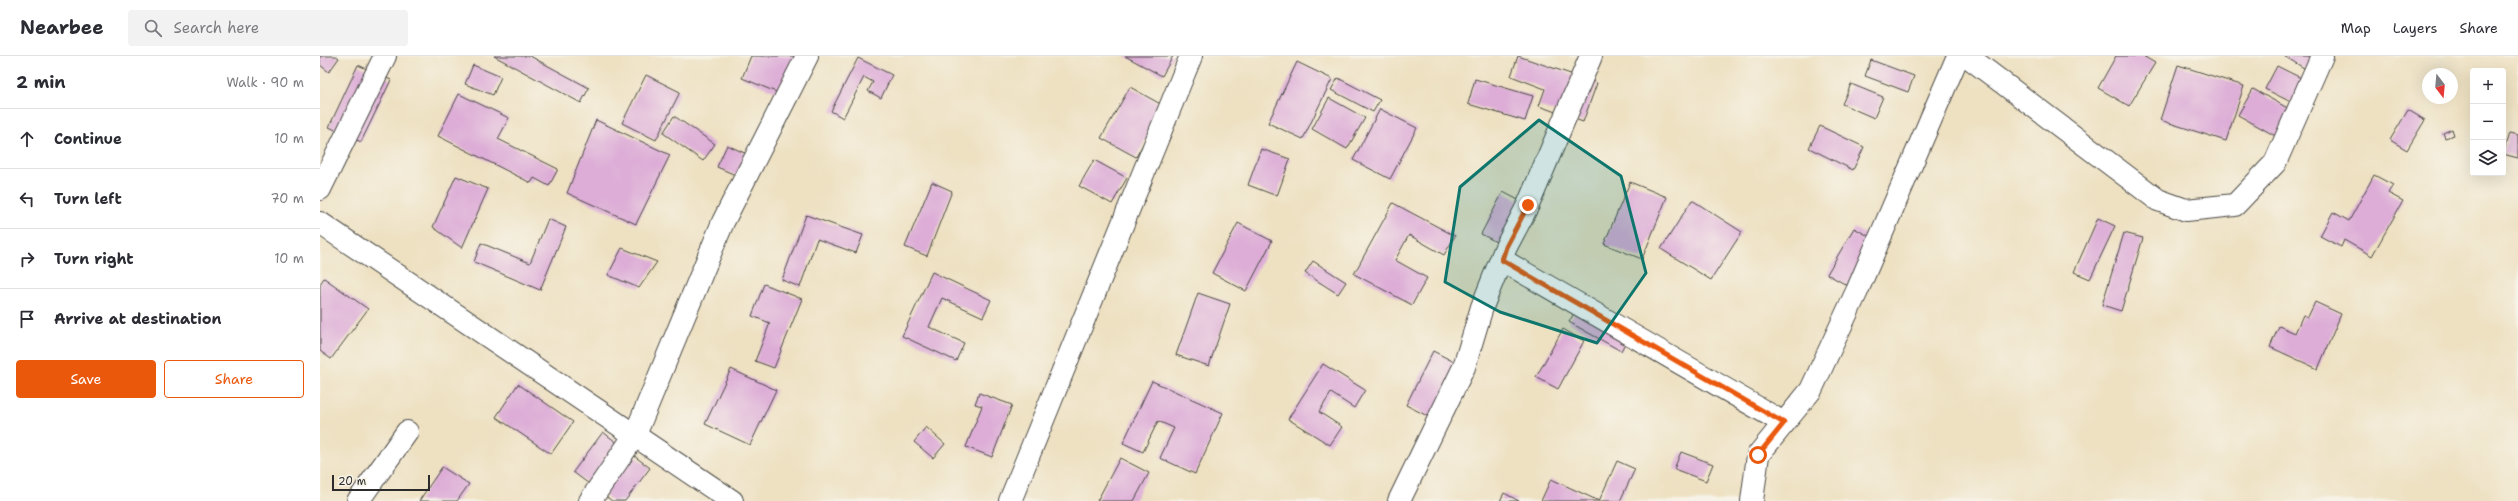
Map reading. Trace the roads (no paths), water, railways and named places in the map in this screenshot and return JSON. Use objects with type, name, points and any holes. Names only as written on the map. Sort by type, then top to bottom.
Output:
[{"type":"street","points":[[320,189],[385,56]]},
{"type":"street","points":[[590,501],[635,435],[722,222],[807,56]]},
{"type":"street","points":[[1013,499],[1191,56]]},
{"type":"street","points":[[1399,501],[1464,367],[1482,307],[1506,247],[1528,205],[1591,56]]},
{"type":"street","points":[[1752,501],[1758,455],[1811,390],[1857,290],[1958,56]]},
{"type":"street","points":[[1967,56],[2158,200],[2186,210],[2235,205],[2275,163],[2322,56]]},
{"type":"street","points":[[320,222],[732,501]]},
{"type":"street","points":[[1502,260],[1784,423]]},
{"type":"street","points":[[358,501],[407,432]]}]
